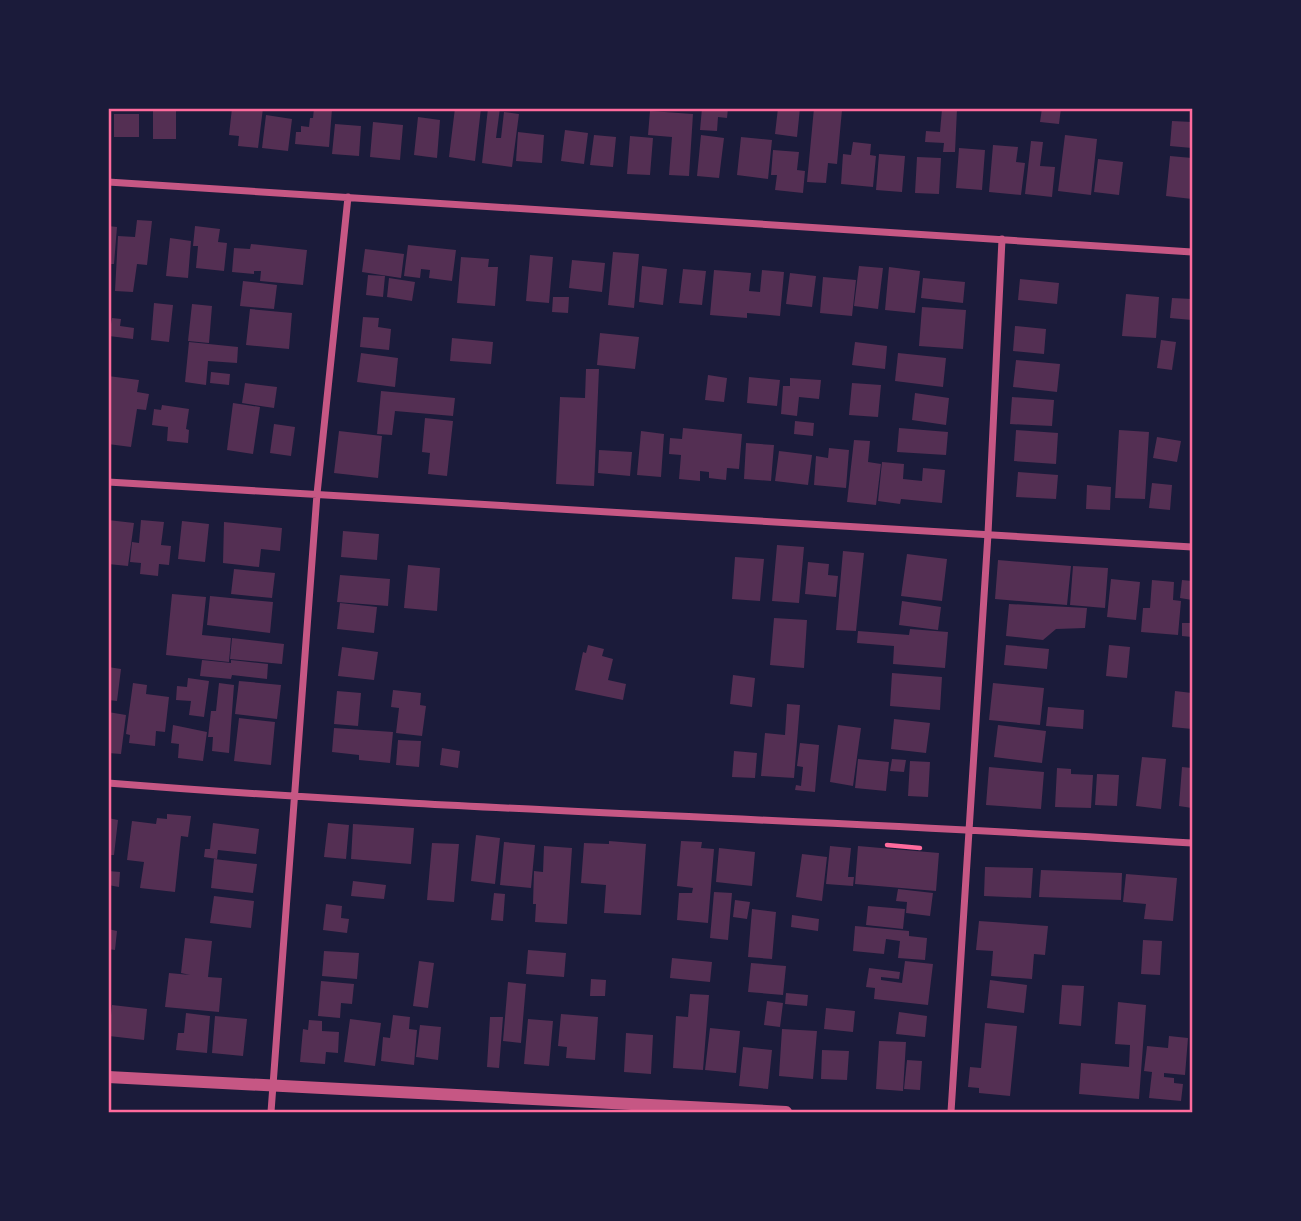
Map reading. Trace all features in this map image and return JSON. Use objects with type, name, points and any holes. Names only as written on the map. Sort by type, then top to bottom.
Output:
[{"type":"street","points":[[108,182],[1192,252]]},
{"type":"street","points":[[271,1112],[317,494],[348,197]]},
{"type":"street","points":[[951,1112],[988,534],[1002,239]]},
{"type":"street","points":[[108,482],[1192,547]]},
{"type":"street","points":[[108,783],[293,798],[968,828],[1192,843]]},
{"type":"street","points":[[108,1077],[786,1112]]},
{"type":"path","points":[[887,845],[920,848]]},
{"type":"building","points":[[232,108],[263,108],[258,148],[238,146],[239,136],[229,135]]},
{"type":"building","points":[[314,108],[332,109],[329,147],[295,144],[296,132],[301,132],[301,126],[309,127]]},
{"type":"building","points":[[455,108],[481,108],[475,161],[449,157]]},
{"type":"building","points":[[488,108],[500,108],[496,138],[501,138],[504,112],[519,114],[512,167],[482,163]]},
{"type":"building","points":[[702,108],[728,108],[727,118],[718,117],[717,131],[700,130]]},
{"type":"building","points":[[778,108],[800,108],[797,137],[775,134]]},
{"type":"building","points":[[814,108],[842,110],[837,164],[828,163],[826,183],[807,182]]},
{"type":"building","points":[[1042,108],[1061,108],[1059,124],[1040,122]]},
{"type":"building","points":[[942,109],[957,109],[955,152],[943,152],[944,143],[925,142],[926,131],[940,132]]},
{"type":"building","points":[[153,110],[176,110],[176,139],[153,139]]},
{"type":"building","points":[[650,111],[693,114],[689,176],[669,175],[672,137],[648,135]]},
{"type":"building","points":[[114,114],[139,114],[139,137],[114,137]]},
{"type":"building","points":[[266,115],[292,119],[288,151],[262,148]]},
{"type":"building","points":[[418,117],[440,120],[437,158],[414,155]]},
{"type":"building","points":[[1172,121],[1192,122],[1192,148],[1170,146]]},
{"type":"building","points":[[373,122],[403,125],[400,160],[370,157]]},
{"type":"building","points":[[335,124],[361,126],[359,156],[332,154]]},
{"type":"building","points":[[565,130],[588,133],[584,164],[561,161]]},
{"type":"building","points":[[518,132],[544,135],[542,163],[516,161]]},
{"type":"building","points":[[594,135],[616,137],[613,167],[590,165]]},
{"type":"building","points":[[701,135],[724,138],[719,178],[697,176]]},
{"type":"building","points":[[1065,135],[1097,139],[1091,195],[1058,191]]},
{"type":"building","points":[[630,136],[653,138],[650,175],[627,174]]},
{"type":"building","points":[[741,137],[772,140],[768,179],[737,175]]},
{"type":"building","points":[[1031,141],[1043,142],[1040,166],[1055,167],[1052,197],[1025,194]]},
{"type":"building","points":[[853,142],[871,144],[870,155],[876,156],[873,187],[841,184],[843,154],[851,155]]},
{"type":"building","points":[[993,145],[1018,147],[1016,162],[1025,163],[1021,195],[989,192]]},
{"type":"building","points":[[959,148],[985,150],[982,190],[956,188]]},
{"type":"building","points":[[773,150],[799,152],[797,170],[805,171],[803,193],[775,190],[777,175],[771,175]]},
{"type":"building","points":[[879,154],[905,156],[902,192],[876,190]]},
{"type":"building","points":[[1170,156],[1192,158],[1192,199],[1166,196]]},
{"type":"building","points":[[917,157],[941,158],[939,194],[915,193]]},
{"type":"building","points":[[1098,159],[1123,162],[1119,195],[1094,192]]},
{"type":"building","points":[[137,220],[152,221],[147,265],[137,264],[133,292],[115,291],[118,236],[135,237]]},
{"type":"building","points":[[108,226],[117,227],[114,264],[108,264]]},
{"type":"building","points":[[195,226],[220,229],[218,242],[227,243],[224,271],[196,268],[198,246],[193,246]]},
{"type":"building","points":[[170,238],[191,241],[188,278],[166,276]]},
{"type":"building","points":[[251,244],[307,250],[303,285],[260,281],[261,271],[254,271],[254,274],[232,272],[234,248],[250,249]]},
{"type":"building","points":[[408,245],[456,250],[452,281],[429,278],[430,270],[421,269],[420,278],[404,276]]},
{"type":"building","points":[[365,249],[404,254],[401,278],[362,272]]},
{"type":"building","points":[[613,252],[639,254],[634,308],[608,305]]},
{"type":"building","points":[[530,255],[553,257],[549,303],[526,301]]},
{"type":"building","points":[[461,257],[489,259],[488,267],[498,267],[495,306],[457,303]]},
{"type":"building","points":[[572,260],[605,263],[602,292],[569,288]]},
{"type":"building","points":[[642,266],[667,269],[663,305],[639,302]]},
{"type":"building","points":[[859,266],[883,268],[878,309],[854,306]]},
{"type":"building","points":[[889,267],[920,271],[915,313],[885,310]]},
{"type":"building","points":[[683,269],[706,271],[702,305],[679,303]]},
{"type":"building","points":[[714,270],[751,273],[749,291],[760,292],[762,270],[784,272],[780,316],[747,313],[747,318],[710,315]]},
{"type":"building","points":[[790,273],[816,276],[812,307],[786,304]]},
{"type":"building","points":[[368,275],[385,276],[383,297],[366,295]]},
{"type":"building","points":[[823,277],[856,280],[852,316],[820,313]]},
{"type":"building","points":[[389,278],[415,282],[412,301],[387,297]]},
{"type":"building","points":[[923,278],[965,282],[963,303],[921,298]]},
{"type":"building","points":[[1020,279],[1059,283],[1057,304],[1018,300]]},
{"type":"building","points":[[243,281],[277,285],[274,309],[240,306]]},
{"type":"building","points":[[1126,294],[1159,297],[1156,338],[1122,336]]},
{"type":"building","points":[[553,297],[569,297],[568,313],[552,312]]},
{"type":"building","points":[[1172,298],[1192,299],[1192,320],[1170,318]]},
{"type":"building","points":[[154,303],[173,305],[169,342],[151,340]]},
{"type":"building","points":[[192,304],[212,306],[209,343],[188,341]]},
{"type":"building","points":[[922,307],[966,310],[963,349],[919,346]]},
{"type":"building","points":[[250,309],[292,313],[289,349],[246,345]]},
{"type":"building","points":[[363,317],[379,318],[378,327],[391,329],[389,350],[360,347]]},
{"type":"building","points":[[112,318],[121,319],[120,326],[134,328],[133,339],[109,336]]},
{"type":"building","points":[[1015,326],[1046,329],[1044,354],[1013,351]]},
{"type":"building","points":[[600,333],[639,337],[635,369],[597,365]]},
{"type":"building","points":[[452,338],[493,342],[491,364],[450,361]]},
{"type":"building","points":[[1161,340],[1176,342],[1172,370],[1157,368]]},
{"type":"building","points":[[189,342],[238,347],[237,363],[208,361],[206,385],[185,382]]},
{"type":"building","points":[[855,342],[887,346],[885,369],[852,365]]},
{"type":"building","points":[[361,353],[398,358],[395,387],[357,382]]},
{"type":"building","points":[[898,353],[946,358],[943,387],[895,381]]},
{"type":"building","points":[[1016,360],[1060,364],[1057,392],[1013,387]]},
{"type":"building","points":[[586,369],[599,369],[594,486],[556,484],[560,397],[585,398]]},
{"type":"building","points":[[211,372],[230,374],[229,385],[210,383]]},
{"type":"building","points":[[708,375],[727,378],[724,402],[705,400]]},
{"type":"building","points":[[108,376],[139,380],[137,392],[149,394],[146,410],[137,409],[131,447],[108,444],[111,405],[108,405]]},
{"type":"building","points":[[749,377],[780,380],[777,406],[747,403]]},
{"type":"building","points":[[790,378],[821,380],[819,399],[799,397],[797,416],[781,414],[783,386],[790,386]]},
{"type":"building","points":[[245,383],[277,387],[274,408],[242,403]]},
{"type":"building","points":[[852,383],[881,385],[878,417],[849,415]]},
{"type":"building","points":[[381,391],[455,398],[453,416],[395,411],[392,435],[377,434]]},
{"type":"building","points":[[915,393],[949,398],[946,425],[912,420]]},
{"type":"building","points":[[1012,397],[1054,400],[1052,426],[1010,424]]},
{"type":"building","points":[[233,403],[260,407],[253,454],[227,450]]},
{"type":"building","points":[[162,405],[189,409],[186,429],[189,430],[188,443],[167,441],[168,427],[152,425],[154,409],[161,410]]},
{"type":"building","points":[[425,418],[453,421],[447,476],[428,474],[430,453],[422,452]]},
{"type":"building","points":[[795,421],[814,423],[813,436],[794,434]]},
{"type":"building","points":[[274,424],[295,427],[291,456],[270,453]]},
{"type":"building","points":[[683,428],[742,434],[739,469],[727,468],[726,480],[709,478],[709,472],[700,471],[700,481],[679,479],[681,455],[669,454],[670,438],[682,439]]},
{"type":"building","points":[[899,428],[948,432],[946,455],[897,452]]},
{"type":"building","points":[[1016,430],[1058,433],[1056,464],[1014,461]]},
{"type":"building","points":[[1119,430],[1149,432],[1145,499],[1115,498]]},
{"type":"building","points":[[339,431],[382,436],[378,478],[334,473]]},
{"type":"building","points":[[641,431],[664,434],[661,477],[637,475]]},
{"type":"building","points":[[1157,437],[1181,441],[1177,462],[1153,458]]},
{"type":"building","points":[[854,440],[870,441],[868,462],[881,464],[876,505],[847,502]]},
{"type":"building","points":[[746,443],[774,445],[771,481],[744,479]]},
{"type":"building","points":[[829,448],[849,450],[846,488],[814,485],[816,456],[828,458]]},
{"type":"building","points":[[599,450],[632,452],[630,476],[598,473]]},
{"type":"building","points":[[779,451],[812,455],[808,485],[775,481]]},
{"type":"building","points":[[882,462],[904,464],[903,479],[922,481],[923,468],[945,470],[942,503],[901,499],[900,504],[878,501]]},
{"type":"building","points":[[1018,472],[1058,475],[1056,499],[1016,497]]},
{"type":"building","points":[[1152,483],[1172,485],[1170,510],[1149,508]]},
{"type":"building","points":[[1087,485],[1111,487],[1110,510],[1086,509]]},
{"type":"building","points":[[108,520],[134,523],[128,566],[108,564]]},
{"type":"building","points":[[141,520],[164,522],[161,545],[171,546],[169,565],[159,564],[158,576],[140,574],[141,563],[130,562],[132,542],[139,543]]},
{"type":"building","points":[[182,521],[209,524],[205,562],[178,559]]},
{"type":"building","points":[[224,522],[282,528],[280,551],[261,549],[259,567],[223,563]]},
{"type":"building","points":[[343,531],[379,534],[377,560],[341,557]]},
{"type":"building","points":[[777,545],[804,547],[799,603],[772,601]]},
{"type":"building","points":[[843,551],[864,553],[856,631],[836,630]]},
{"type":"building","points":[[907,554],[947,559],[942,601],[901,596]]},
{"type":"building","points":[[735,557],[764,559],[760,601],[732,599]]},
{"type":"building","points":[[998,560],[1071,566],[1067,605],[995,599]]},
{"type":"building","points":[[808,562],[829,564],[828,575],[838,576],[836,597],[805,594]]},
{"type":"building","points":[[408,565],[440,568],[437,611],[404,608]]},
{"type":"building","points":[[1073,566],[1108,568],[1105,608],[1070,605]]},
{"type":"building","points":[[234,569],[275,573],[272,598],[231,594]]},
{"type":"building","points":[[340,575],[390,579],[388,606],[337,602]]},
{"type":"building","points":[[1111,579],[1140,582],[1136,620],[1107,617]]},
{"type":"building","points":[[1152,580],[1174,582],[1173,600],[1181,601],[1178,635],[1141,632],[1143,608],[1150,608]]},
{"type":"building","points":[[1182,580],[1192,581],[1192,600],[1180,598]]},
{"type":"building","points":[[172,594],[206,597],[202,635],[231,638],[229,662],[166,655]]},
{"type":"building","points":[[210,596],[273,602],[270,633],[207,625]]},
{"type":"building","points":[[902,601],[941,607],[938,630],[899,625]]},
{"type":"building","points":[[340,603],[377,607],[374,633],[337,629]]},
{"type":"building","points":[[1009,604],[1087,608],[1085,628],[1056,629],[1043,640],[1006,636]]},
{"type":"building","points":[[774,618],[807,620],[804,668],[770,665]]},
{"type":"building","points":[[1182,623],[1192,623],[1192,637],[1182,636]]},
{"type":"building","points":[[910,629],[948,632],[945,668],[893,664],[894,646],[857,643],[858,631],[909,635]]},
{"type":"building","points":[[232,638],[284,644],[282,664],[230,659]]},
{"type":"building","points":[[588,645],[604,649],[602,656],[613,659],[608,680],[626,684],[623,700],[575,690],[583,652],[586,653]]},
{"type":"building","points":[[1006,645],[1049,649],[1047,669],[1004,665]]},
{"type":"building","points":[[1109,645],[1130,647],[1127,678],[1106,676]]},
{"type":"building","points":[[342,647],[378,652],[374,680],[338,676]]},
{"type":"building","points":[[202,660],[268,664],[267,679],[232,675],[231,679],[200,676]]},
{"type":"building","points":[[108,667],[121,669],[117,701],[108,700]]},
{"type":"building","points":[[892,673],[942,677],[940,710],[890,706]]},
{"type":"building","points":[[733,675],[755,678],[752,707],[730,704]]},
{"type":"building","points":[[188,678],[209,681],[204,717],[189,715],[191,701],[176,700],[177,686],[187,687]]},
{"type":"building","points":[[239,681],[281,685],[277,719],[235,714]]},
{"type":"building","points":[[133,683],[147,685],[146,694],[169,697],[165,732],[156,731],[155,746],[129,743],[130,735],[126,734]]},
{"type":"building","points":[[219,683],[234,685],[229,753],[212,751],[213,737],[208,737],[211,711],[216,711]]},
{"type":"building","points":[[993,683],[1044,688],[1040,725],[989,720]]},
{"type":"building","points":[[393,690],[421,693],[420,705],[426,706],[422,736],[396,733],[399,708],[391,707]]},
{"type":"building","points":[[337,691],[361,693],[358,726],[334,724]]},
{"type":"building","points":[[1175,691],[1192,693],[1192,729],[1172,727]]},
{"type":"building","points":[[787,704],[800,705],[794,778],[761,776],[765,733],[785,735]]},
{"type":"building","points":[[1048,707],[1084,710],[1083,729],[1046,726]]},
{"type":"building","points":[[108,712],[126,715],[121,754],[108,753]]},
{"type":"building","points":[[239,718],[275,722],[271,765],[234,761]]},
{"type":"building","points":[[894,719],[930,723],[926,753],[891,749]]},
{"type":"building","points":[[173,725],[207,732],[203,761],[178,758],[179,744],[171,743]]},
{"type":"building","points":[[838,725],[861,728],[853,786],[830,782]]},
{"type":"building","points":[[998,725],[1046,731],[1042,763],[994,757]]},
{"type":"building","points":[[334,728],[393,732],[390,763],[359,760],[359,755],[332,752]]},
{"type":"building","points":[[398,740],[421,741],[419,767],[396,765]]},
{"type":"building","points":[[800,743],[819,745],[815,792],[795,790],[796,785],[801,786],[803,767],[797,766]]},
{"type":"building","points":[[442,748],[460,751],[458,768],[440,765]]},
{"type":"building","points":[[734,751],[757,753],[755,778],[732,777]]},
{"type":"building","points":[[1142,757],[1166,759],[1161,809],[1136,806]]},
{"type":"building","points":[[858,759],[889,762],[886,791],[855,788]]},
{"type":"building","points":[[892,759],[906,760],[904,772],[890,771]]},
{"type":"building","points":[[910,761],[930,762],[928,797],[908,796]]},
{"type":"building","points":[[989,767],[1044,772],[1041,809],[986,805]]},
{"type":"building","points":[[1182,767],[1192,768],[1192,808],[1179,806]]},
{"type":"building","points":[[1057,768],[1071,769],[1071,774],[1093,775],[1091,808],[1055,807]]},
{"type":"building","points":[[1097,774],[1119,775],[1117,806],[1095,805]]},
{"type":"building","points":[[167,814],[191,816],[188,837],[181,836],[175,892],[140,888],[144,862],[127,860],[132,821],[156,824],[157,818],[167,819]]},
{"type":"building","points":[[108,818],[118,820],[114,855],[108,855]]},
{"type":"building","points":[[213,823],[259,829],[256,854],[218,850],[217,859],[204,857],[205,849],[210,849]]},
{"type":"building","points":[[328,823],[349,825],[346,859],[324,857]]},
{"type":"building","points":[[353,824],[414,828],[411,864],[351,859]]},
{"type":"building","points":[[476,835],[500,838],[495,884],[471,881]]},
{"type":"building","points":[[609,841],[646,844],[641,915],[604,913],[606,885],[581,883],[584,843],[609,844]]},
{"type":"building","points":[[681,841],[702,842],[701,848],[714,849],[708,923],[677,920],[679,893],[692,893],[693,888],[677,886]]},
{"type":"building","points":[[504,842],[535,845],[531,888],[500,885]]},
{"type":"building","points":[[432,843],[459,844],[454,902],[427,900]]},
{"type":"building","points":[[544,846],[572,848],[567,924],[535,922],[534,871],[543,872]]},
{"type":"building","points":[[830,846],[851,848],[848,877],[854,877],[853,886],[826,884]]},
{"type":"building","points":[[858,846],[939,853],[936,891],[855,884]]},
{"type":"building","points":[[719,848],[755,852],[752,886],[716,882]]},
{"type":"building","points":[[802,854],[827,857],[822,901],[796,897]]},
{"type":"building","points":[[214,859],[257,864],[253,893],[211,888]]},
{"type":"building","points":[[985,867],[1033,868],[1031,898],[984,896]]},
{"type":"building","points":[[1041,870],[1122,873],[1121,900],[1039,897]]},
{"type":"building","points":[[108,871],[120,872],[119,887],[108,885]]},
{"type":"building","points":[[1126,874],[1177,878],[1173,921],[1144,919],[1146,904],[1123,902]]},
{"type":"building","points":[[353,881],[386,885],[384,899],[351,896]]},
{"type":"building","points":[[898,889],[933,893],[930,916],[906,913],[907,902],[896,901]]},
{"type":"building","points":[[714,892],[732,893],[728,940],[710,938]]},
{"type":"building","points":[[494,893],[505,894],[503,921],[491,920]]},
{"type":"building","points":[[214,896],[254,901],[251,928],[210,923]]},
{"type":"building","points":[[735,900],[750,902],[747,919],[733,917]]},
{"type":"building","points":[[326,904],[342,906],[341,918],[349,919],[347,933],[323,930]]},
{"type":"building","points":[[868,906],[905,909],[903,929],[866,925]]},
{"type":"building","points":[[752,909],[776,912],[772,959],[748,957]]},
{"type":"building","points":[[792,915],[819,919],[818,931],[791,927]]},
{"type":"building","points":[[979,921],[1048,926],[1045,955],[1034,954],[1032,979],[991,976],[993,951],[976,950]]},
{"type":"building","points":[[855,926],[909,931],[909,936],[927,938],[925,960],[898,958],[900,941],[886,939],[884,954],[853,951]]},
{"type":"building","points":[[108,929],[117,931],[115,950],[108,949]]},
{"type":"building","points":[[185,938],[212,941],[208,977],[222,978],[219,1012],[165,1007],[169,973],[190,975],[181,973]]},
{"type":"building","points":[[1143,940],[1162,941],[1160,975],[1141,974]]},
{"type":"building","points":[[528,950],[566,953],[564,977],[526,974]]},
{"type":"building","points":[[324,951],[359,953],[357,979],[322,976]]},
{"type":"building","points":[[672,958],[712,962],[710,982],[670,978]]},
{"type":"building","points":[[419,961],[434,963],[428,1008],[413,1006]]},
{"type":"building","points":[[905,961],[933,964],[928,1005],[874,999],[875,988],[866,987],[869,968],[900,972],[899,979],[881,977],[881,980],[902,983]]},
{"type":"building","points":[[751,963],[786,966],[783,995],[748,992]]},
{"type":"building","points":[[591,979],[606,980],[605,996],[590,996]]},
{"type":"building","points":[[990,980],[1027,985],[1024,1013],[987,1008]]},
{"type":"building","points":[[321,981],[354,984],[352,1004],[341,1003],[340,1018],[318,1016]]},
{"type":"building","points":[[508,982],[526,984],[521,1043],[503,1041]]},
{"type":"building","points":[[1062,985],[1084,986],[1081,1026],[1059,1024]]},
{"type":"building","points":[[786,993],[808,995],[807,1006],[785,1004]]},
{"type":"building","points":[[690,994],[709,995],[703,1070],[673,1068],[676,1016],[688,1017]]},
{"type":"building","points":[[767,1001],[783,1003],[780,1027],[764,1025]]},
{"type":"building","points":[[1118,1002],[1146,1005],[1139,1099],[1079,1094],[1081,1063],[1129,1067],[1130,1045],[1115,1044]]},
{"type":"building","points":[[112,1005],[147,1009],[144,1040],[109,1036]]},
{"type":"building","points":[[826,1008],[855,1011],[853,1032],[824,1029]]},
{"type":"building","points":[[899,1012],[927,1016],[925,1037],[896,1034]]},
{"type":"building","points":[[186,1013],[210,1016],[207,1053],[176,1050],[178,1033],[184,1033]]},
{"type":"building","points":[[561,1014],[598,1017],[595,1060],[566,1058],[567,1047],[558,1046]]},
{"type":"building","points":[[393,1015],[410,1017],[409,1029],[417,1030],[414,1065],[381,1061],[383,1037],[390,1038]]},
{"type":"building","points":[[215,1016],[247,1019],[243,1056],[212,1053]]},
{"type":"building","points":[[490,1017],[503,1017],[499,1068],[487,1067]]},
{"type":"building","points":[[350,1019],[381,1023],[375,1066],[344,1062]]},
{"type":"building","points":[[528,1019],[553,1021],[549,1066],[524,1064]]},
{"type":"building","points":[[309,1020],[322,1021],[322,1031],[339,1032],[338,1053],[326,1052],[325,1064],[300,1062],[303,1029],[308,1030]]},
{"type":"building","points":[[985,1023],[1017,1026],[1010,1096],[979,1093],[979,1088],[968,1087],[970,1067],[981,1068]]},
{"type":"building","points":[[420,1025],[441,1027],[438,1060],[416,1057]]},
{"type":"building","points":[[710,1028],[740,1031],[736,1073],[705,1070]]},
{"type":"building","points":[[782,1029],[817,1031],[813,1079],[779,1076]]},
{"type":"building","points":[[626,1033],[653,1035],[651,1074],[624,1072]]},
{"type":"building","points":[[1169,1036],[1188,1038],[1185,1075],[1164,1073],[1164,1077],[1174,1078],[1174,1083],[1183,1084],[1181,1101],[1149,1098],[1152,1072],[1144,1071],[1147,1046],[1168,1048]]},
{"type":"building","points":[[879,1041],[906,1042],[903,1091],[876,1089]]},
{"type":"building","points":[[743,1047],[772,1050],[768,1089],[739,1086]]},
{"type":"building","points":[[822,1050],[849,1051],[847,1080],[821,1079]]},
{"type":"building","points":[[907,1060],[922,1061],[920,1090],[904,1089]]}]
